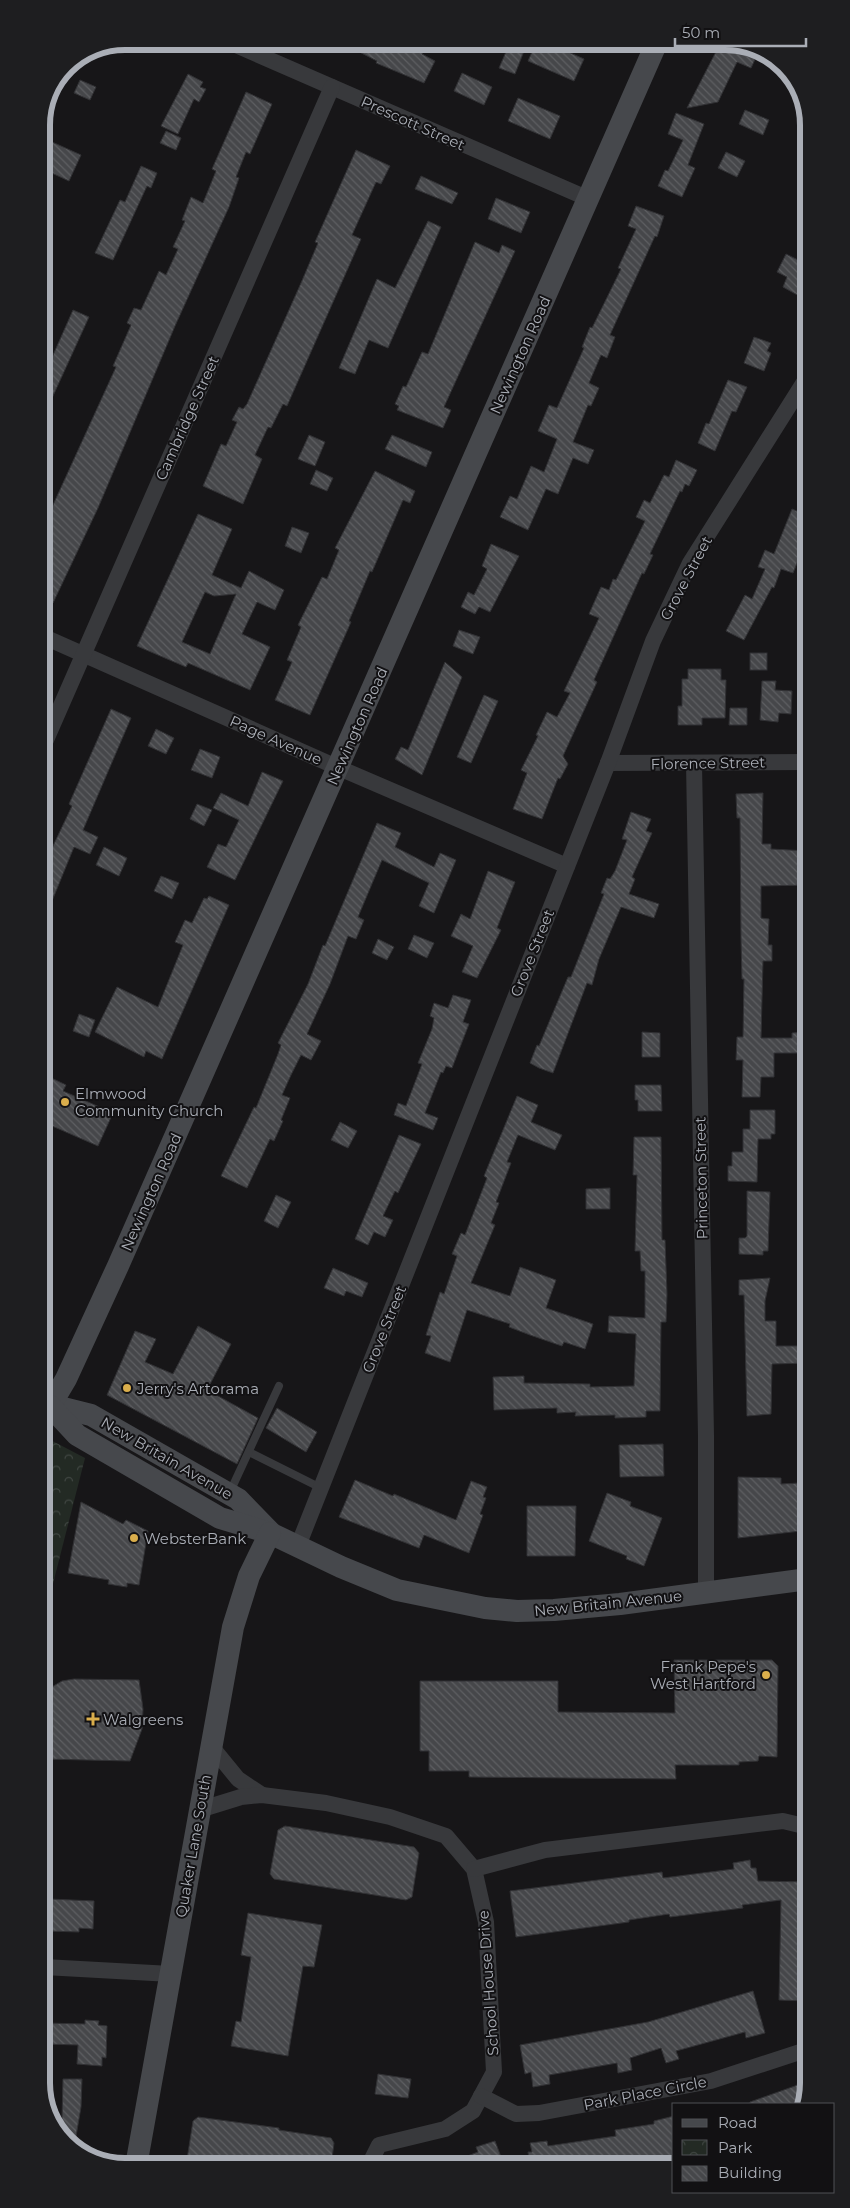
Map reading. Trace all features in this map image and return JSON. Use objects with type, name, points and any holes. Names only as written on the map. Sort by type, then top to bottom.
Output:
[{"type":"main road","name":"Newington Road","points":[[50,1400],[66,1379],[118,1266],[339,768],[654,50]]},
{"type":"main road","name":"New Britain Avenue","points":[[50,1405],[91,1415],[238,1499],[270,1533]]},
{"type":"main road","name":"New Britain Avenue","points":[[50,1407],[76,1435],[220,1518],[270,1533],[397,1590],[456,1604],[495,1609],[554,1610],[620,1604],[800,1580]]},
{"type":"main road","name":"Quaker Lane South","points":[[137,2158],[199,1810],[240,1601],[249,1576],[270,1533]]},
{"type":"street","name":"Prescott Street","points":[[247,50],[589,199]]},
{"type":"street","name":"Cambridge Street","points":[[50,731],[332,87]]},
{"type":"street","name":"Grove Street","points":[[298,1546],[608,764],[654,641],[690,562],[800,388]]},
{"type":"street","name":"Page Avenue","points":[[50,639],[339,768],[567,866]]},
{"type":"street","name":"Florence Street","points":[[608,764],[800,762]]},
{"type":"street","name":"Princeton Street","points":[[694,763],[706,1436],[706,1593]]},
{"type":"street","name":"School House Drive","points":[[211,1746],[238,1779],[262,1796]]},
{"type":"street","name":"School House Drive","points":[[199,1810],[241,1797],[262,1796],[326,1803],[400,1820],[446,1836],[474,1868],[486,1922],[494,2072],[472,2111],[445,2129],[379,2145],[373,2158]]},
{"type":"street","points":[[474,1868],[554,1849],[783,1821],[800,1825]]},
{"type":"street","points":[[50,1967],[171,1974]]},
{"type":"street","name":"Park Place Circle","points":[[481,2096],[516,2114],[539,2113],[711,2081],[800,2052]]},
{"type":"lane","points":[[229,1494],[279,1386]]},
{"type":"lane","points":[[249,1452],[321,1488]]},
{"type":"green space","points":[[50,1440],[85,1458],[50,1595]]},
{"type":"building","points":[[356,50],[424,50],[422,54],[435,61],[424,83],[376,63],[377,61]]},
{"type":"building","points":[[507,50],[524,51],[515,74],[499,68]]},
{"type":"building","points":[[533,50],[564,50],[584,59],[574,81],[528,61]]},
{"type":"building","points":[[717,50],[740,51],[756,57],[751,68],[737,62],[718,102],[687,108]]},
{"type":"building","points":[[462,73],[492,87],[484,105],[454,91]]},
{"type":"building","points":[[188,74],[203,82],[200,87],[206,89],[199,102],[194,99],[178,134],[161,126]]},
{"type":"building","points":[[80,80],[96,87],[90,100],[74,93]]},
{"type":"building","points":[[246,92],[272,104],[250,154],[246,152],[236,177],[239,178],[229,207],[175,326],[98,508],[53,603],[50,602],[50,511],[116,367],[113,366],[131,325],[127,323],[134,308],[141,310],[159,271],[166,275],[178,249],[173,247],[185,221],[182,220],[191,197],[203,203],[216,171],[212,169]]},
{"type":"building","points":[[518,98],[560,116],[550,139],[508,121]]},
{"type":"building","points":[[745,110],[769,120],[763,135],[739,124]]},
{"type":"building","points":[[676,113],[704,124],[688,165],[695,168],[682,197],[658,186],[665,170],[668,171],[683,140],[668,134]]},
{"type":"building","points":[[166,131],[181,138],[176,150],[160,143]]},
{"type":"building","points":[[50,141],[81,155],[69,181],[50,172]]},
{"type":"building","points":[[356,150],[390,166],[381,184],[376,182],[352,235],[361,239],[287,406],[283,404],[271,428],[268,427],[255,455],[262,459],[243,504],[203,486],[221,444],[226,446],[237,422],[232,420],[239,407],[243,409],[247,404],[301,283],[318,243],[315,242]]},
{"type":"building","points":[[726,152],[745,161],[737,177],[718,168]]},
{"type":"building","points":[[141,166],[157,173],[151,188],[147,186],[113,260],[95,253],[120,200],[125,202]]},
{"type":"building","points":[[421,176],[458,193],[452,204],[415,189]]},
{"type":"building","points":[[496,198],[530,212],[521,233],[488,219]]},
{"type":"building","points":[[636,206],[664,216],[657,237],[655,236],[610,335],[615,337],[607,358],[601,355],[589,383],[599,388],[591,406],[588,405],[573,442],[594,450],[588,464],[573,458],[558,494],[546,489],[528,530],[500,517],[510,496],[517,499],[531,466],[544,472],[557,439],[538,431],[549,405],[557,408],[584,348],[582,347],[590,327],[592,328],[621,269],[618,268],[636,229],[628,226]]},
{"type":"building","points":[[428,221],[441,227],[388,348],[369,340],[355,374],[339,368],[377,279],[395,288]]},
{"type":"building","points":[[475,242],[499,253],[502,245],[515,251],[444,407],[451,410],[443,428],[397,410],[399,406],[395,404],[403,386],[406,387],[422,352],[428,354]]},
{"type":"building","points":[[786,254],[800,261],[800,296],[783,287],[787,277],[777,272]]},
{"type":"building","points":[[73,310],[89,317],[50,402],[50,362]]},
{"type":"building","points":[[754,337],[771,343],[767,351],[771,353],[764,371],[744,363]]},
{"type":"building","points":[[728,380],[747,387],[736,412],[732,411],[715,451],[698,443],[706,423],[709,424]]},
{"type":"building","points":[[309,435],[325,442],[315,466],[298,459]]},
{"type":"building","points":[[392,435],[432,452],[426,467],[385,449]]},
{"type":"building","points":[[676,460],[697,470],[689,486],[685,484],[682,492],[680,491],[650,554],[653,555],[644,574],[642,573],[594,680],[597,682],[563,756],[568,764],[560,779],[558,778],[542,819],[513,809],[527,773],[521,770],[538,736],[536,735],[547,712],[557,717],[570,693],[564,691],[599,618],[589,614],[601,587],[609,590],[613,579],[616,580],[645,521],[636,517],[644,500],[650,503],[664,475],[669,477]]},
{"type":"building","points":[[316,470],[333,478],[327,491],[310,484]]},
{"type":"building","points":[[375,471],[415,491],[410,503],[403,500],[372,572],[370,571],[349,621],[351,622],[310,715],[275,700],[292,662],[287,660],[301,627],[298,625],[322,577],[327,579],[339,550],[335,548]]},
{"type":"building","points":[[792,509],[800,512],[800,556],[793,573],[781,569],[774,588],[772,587],[744,640],[726,631],[745,595],[752,599],[765,569],[758,567],[765,550],[774,554]]},
{"type":"building","points":[[198,514],[232,529],[212,575],[241,588],[249,571],[284,590],[275,610],[257,602],[242,634],[270,647],[250,690],[188,663],[186,667],[137,646]],"holes":[[[205,592],[214,596],[236,594],[210,654],[182,642]]]},
{"type":"building","points":[[292,527],[309,533],[301,553],[285,546]]},
{"type":"building","points":[[491,544],[519,556],[490,612],[479,607],[475,614],[461,607],[468,592],[474,595],[487,569],[482,566]]},
{"type":"building","points":[[459,630],[480,637],[473,654],[453,646]]},
{"type":"building","points":[[750,653],[767,653],[767,670],[750,670]]},
{"type":"building","points":[[445,662],[462,677],[422,775],[395,759],[401,747],[408,750]]},
{"type":"building","points":[[688,669],[721,669],[721,680],[726,680],[725,718],[702,718],[702,725],[678,725],[678,706],[682,706],[682,679],[688,679]]},
{"type":"building","points":[[762,681],[776,681],[775,690],[792,691],[791,714],[779,713],[778,722],[760,720]]},
{"type":"building","points":[[484,695],[498,701],[471,763],[457,757]]},
{"type":"building","points":[[730,708],[747,708],[747,725],[729,725]]},
{"type":"building","points":[[111,709],[131,718],[83,830],[98,837],[90,854],[74,847],[50,906],[50,852],[72,806],[69,804]]},
{"type":"building","points":[[156,729],[174,738],[166,754],[148,746]]},
{"type":"building","points":[[200,749],[220,757],[212,778],[191,770]]},
{"type":"building","points":[[262,772],[283,781],[235,880],[207,867],[218,844],[226,847],[239,820],[213,808],[221,793],[248,806]]},
{"type":"building","points":[[763,793],[762,844],[771,844],[771,849],[800,851],[800,885],[761,886],[761,918],[769,919],[768,945],[772,945],[772,961],[763,961],[761,1038],[792,1038],[792,1033],[800,1032],[800,1053],[774,1053],[774,1077],[761,1077],[760,1097],[742,1097],[743,1060],[736,1060],[737,1037],[743,1037],[744,979],[742,979],[741,939],[740,818],[737,818],[736,794]]},
{"type":"building","points":[[197,804],[212,810],[204,826],[190,819]]},
{"type":"building","points":[[631,812],[651,819],[646,831],[652,833],[632,877],[635,879],[629,894],[659,904],[654,918],[621,907],[599,959],[592,985],[587,983],[553,1073],[530,1063],[568,977],[571,977],[604,894],[601,893],[607,878],[610,879],[615,871],[627,840],[622,839]]},
{"type":"building","points":[[377,823],[401,833],[395,847],[434,867],[440,853],[456,860],[434,913],[419,906],[429,883],[382,860],[358,917],[364,920],[356,939],[348,936],[330,984],[307,1034],[321,1041],[311,1060],[301,1055],[282,1095],[290,1098],[281,1120],[283,1121],[274,1141],[270,1139],[247,1188],[221,1176],[254,1107],[256,1108],[278,1054],[281,1045],[278,1043],[308,984],[323,945],[325,946]]},
{"type":"building","points":[[104,847],[127,858],[119,876],[96,865]]},
{"type":"building","points":[[488,871],[515,882],[497,928],[501,930],[477,978],[462,972],[473,946],[451,936],[461,914],[470,919]]},
{"type":"building","points":[[161,876],[179,883],[172,899],[154,891]]},
{"type":"building","points":[[209,896],[229,905],[162,1059],[146,1051],[144,1057],[95,1032],[117,987],[158,1007],[183,945],[175,942],[185,920],[192,923],[204,898],[207,899]]},
{"type":"building","points":[[414,935],[434,943],[427,958],[408,949]]},
{"type":"building","points":[[378,939],[394,947],[387,960],[372,953]]},
{"type":"building","points":[[453,995],[471,1000],[463,1022],[469,1024],[452,1068],[446,1066],[443,1073],[441,1072],[425,1113],[438,1118],[433,1130],[394,1115],[398,1103],[406,1106],[422,1064],[418,1063],[432,1029],[434,1018],[430,1016],[434,1003],[448,1008]]},
{"type":"building","points":[[79,1014],[95,1020],[89,1037],[73,1031]]},
{"type":"building","points":[[642,1032],[660,1033],[660,1057],[642,1057]]},
{"type":"building","name":"Elmwood Community Church","points":[[50,1077],[66,1085],[63,1091],[113,1113],[98,1146],[50,1125]]},
{"type":"building","points":[[635,1085],[661,1085],[662,1111],[638,1111],[638,1100],[635,1100]]},
{"type":"building","points":[[517,1096],[538,1105],[531,1122],[562,1135],[555,1150],[518,1135],[507,1162],[511,1163],[496,1202],[499,1203],[491,1223],[495,1225],[471,1283],[510,1296],[520,1267],[556,1280],[546,1308],[593,1324],[585,1349],[564,1342],[562,1346],[509,1327],[510,1324],[467,1310],[450,1362],[425,1353],[431,1336],[426,1335],[440,1292],[444,1294],[457,1256],[452,1254],[461,1233],[465,1235],[487,1178],[484,1176]]},
{"type":"building","points":[[750,1110],[775,1110],[775,1134],[771,1134],[771,1139],[758,1139],[757,1182],[728,1181],[728,1166],[732,1166],[732,1152],[743,1152],[743,1129],[750,1129]]},
{"type":"building","points":[[340,1122],[357,1131],[348,1148],[331,1140]]},
{"type":"building","points":[[399,1135],[421,1144],[398,1193],[395,1191],[383,1216],[393,1220],[385,1237],[374,1232],[368,1245],[355,1239]]},
{"type":"building","points":[[634,1137],[661,1137],[662,1240],[665,1240],[667,1294],[666,1322],[661,1322],[660,1411],[646,1411],[646,1417],[615,1418],[615,1415],[575,1416],[576,1412],[557,1413],[557,1408],[494,1410],[493,1377],[524,1376],[524,1383],[590,1384],[590,1387],[634,1386],[636,1334],[608,1332],[609,1316],[645,1318],[645,1271],[641,1271],[640,1251],[635,1251],[637,1175],[633,1175]]},
{"type":"building","points":[[610,1188],[610,1209],[586,1209],[586,1189]]},
{"type":"building","points":[[747,1191],[770,1192],[768,1251],[763,1251],[763,1255],[739,1254],[739,1238],[747,1236]]},
{"type":"building","points":[[276,1195],[291,1202],[278,1228],[264,1221]]},
{"type":"building","points":[[333,1268],[368,1283],[362,1297],[346,1291],[344,1296],[324,1288]]},
{"type":"building","points":[[770,1278],[765,1301],[765,1321],[776,1321],[776,1346],[800,1346],[800,1363],[772,1364],[771,1414],[747,1416],[744,1295],[739,1295],[739,1280]]},
{"type":"building","points":[[198,1326],[231,1344],[207,1390],[258,1418],[237,1464],[107,1395],[135,1331],[156,1339],[145,1362],[173,1374]]},
{"type":"building","points":[[277,1408],[317,1432],[306,1452],[266,1428]]},
{"type":"building","points":[[663,1444],[664,1476],[620,1477],[619,1445]]},
{"type":"building","points":[[738,1477],[781,1478],[781,1484],[800,1483],[800,1531],[738,1538]]},
{"type":"building","points":[[355,1480],[456,1520],[471,1481],[487,1487],[483,1497],[486,1498],[480,1514],[483,1515],[469,1553],[424,1535],[419,1548],[339,1517]]},
{"type":"building","points":[[607,1493],[631,1502],[630,1506],[662,1518],[644,1566],[626,1559],[627,1556],[589,1541]]},
{"type":"building","points":[[81,1502],[123,1524],[126,1520],[148,1531],[139,1585],[127,1583],[127,1587],[108,1584],[109,1580],[68,1573]]},
{"type":"building","points":[[527,1506],[576,1506],[575,1556],[527,1556]]},
{"type":"building","points":[[674,1660],[772,1660],[778,1666],[777,1757],[759,1756],[758,1761],[739,1762],[739,1765],[675,1765],[676,1779],[469,1777],[469,1771],[429,1771],[429,1751],[420,1751],[420,1681],[558,1681],[558,1712],[675,1713]]},
{"type":"building","name":"Walgreens","points":[[74,1679],[139,1680],[143,1709],[142,1729],[130,1761],[50,1759],[50,1688],[62,1681]]},
{"type":"building","points":[[285,1826],[414,1847],[419,1853],[412,1897],[406,1900],[274,1879],[270,1874],[278,1830]]},
{"type":"building","points":[[750,1860],[751,1868],[756,1868],[758,1881],[800,1882],[800,2001],[779,2000],[781,1900],[742,1905],[743,1908],[670,1917],[669,1914],[629,1920],[629,1922],[516,1937],[510,1891],[662,1872],[663,1878],[734,1869],[733,1863]]},
{"type":"building","points":[[50,1899],[94,1901],[93,1929],[79,1928],[79,1932],[50,1931]]},
{"type":"building","points":[[248,1913],[322,1925],[314,1967],[303,1966],[288,2056],[231,2046],[236,2021],[241,2022],[251,1957],[241,1955]]},
{"type":"building","points":[[753,1991],[765,2033],[746,2038],[745,2032],[676,2051],[679,2059],[666,2063],[661,2048],[630,2058],[632,2070],[618,2073],[617,2063],[549,2075],[550,2084],[533,2087],[531,2072],[525,2074],[520,2045],[648,2022]]},
{"type":"building","points":[[85,2020],[99,2021],[98,2025],[107,2026],[106,2058],[102,2057],[102,2066],[77,2064],[78,2045],[50,2044],[50,2023],[85,2024]]},
{"type":"building","points":[[378,2074],[411,2079],[408,2098],[375,2094]]},
{"type":"building","points":[[63,2079],[82,2079],[81,2107],[76,2139],[63,2125],[60,2119],[62,2119]]},
{"type":"building","points":[[800,2084],[797,2103],[750,2102]]},
{"type":"building","points":[[672,2116],[672,2158],[529,2158],[528,2152],[532,2152],[530,2143],[547,2141],[548,2146],[616,2136],[615,2130],[654,2124],[654,2121]]},
{"type":"building","points":[[198,2117],[279,2128],[279,2130],[331,2138],[334,2143],[332,2158],[187,2158],[193,2121]]},
{"type":"building","points":[[495,2141],[501,2158],[462,2158],[478,2152],[476,2147]]},
{"type":"place","name":"Elmwood Community Church","points":[[65,1102]]},
{"type":"place","name":"Jerry's Artorama","points":[[127,1388]]},
{"type":"place","name":"WebsterBank","points":[[134,1538]]},
{"type":"place","name":"Frank Pepe's West Hartford","points":[[766,1675]]},
{"type":"place","name":"Walgreens","points":[[93,1719]]}]
